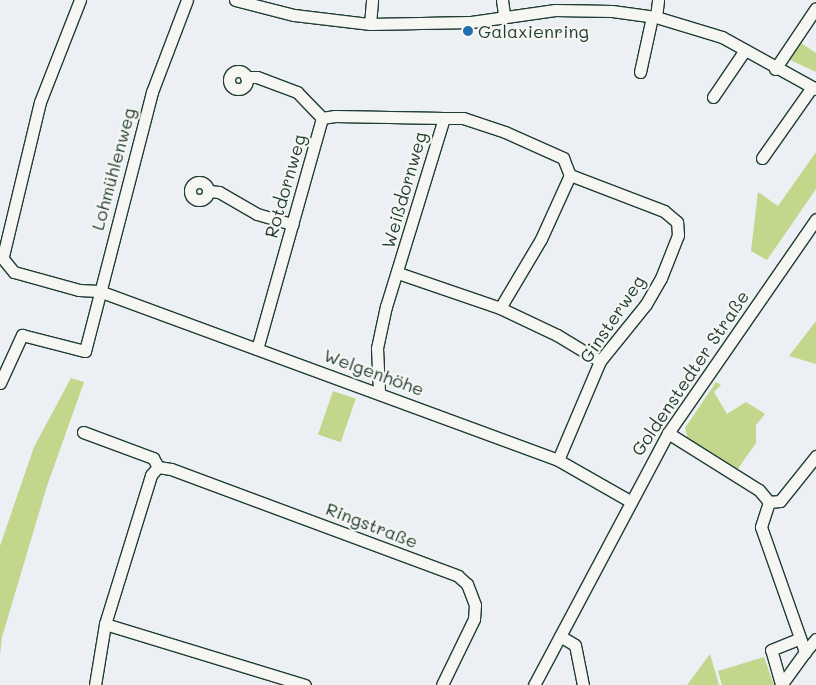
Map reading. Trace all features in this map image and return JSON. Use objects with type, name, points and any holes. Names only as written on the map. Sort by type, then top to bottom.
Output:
[{"type":"street","points":[[2,256],[40,102],[80,0]]},
{"type":"street","name":"Lohmühlenweg","points":[[0,383],[22,335],[85,351],[152,92],[187,0]]},
{"type":"street","points":[[235,0],[294,15],[370,24],[471,22],[504,15],[555,10],[612,11],[654,17],[714,34],[814,88],[762,158]]},
{"type":"street","points":[[370,24],[372,0]]},
{"type":"street","points":[[502,0],[504,15]]},
{"type":"street","points":[[640,72],[658,0]]},
{"type":"street","points":[[775,68],[816,8]]},
{"type":"street","points":[[713,97],[745,50]]},
{"type":"street","name":"Rotdornweg","points":[[246,77],[257,77],[297,92],[322,118],[257,349]]},
{"type":"street","name":"Weißdornweg","points":[[322,118],[444,118],[398,273],[386,306],[377,348],[379,392]]},
{"type":"street","points":[[444,118],[464,118],[563,158],[570,175],[541,239],[500,308]]},
{"type":"street","name":"Ginsterweg","points":[[558,460],[600,361],[630,328],[661,278],[678,235],[677,222],[664,211],[570,175]]},
{"type":"street","points":[[208,191],[219,192],[257,214],[293,224]]},
{"type":"street","name":"Goldenstedter Straße","points":[[534,685],[668,432],[816,219]]},
{"type":"street","name":"Welgenhöhe","points":[[2,256],[6,266],[14,272],[79,290],[99,291],[379,392],[558,460],[630,501]]},
{"type":"street","points":[[398,273],[500,308],[558,335],[600,361]]},
{"type":"street","name":"Ringstraße","points":[[83,432],[153,458],[158,467],[171,469],[458,576],[468,584],[475,604],[474,619],[442,685]]},
{"type":"street","points":[[668,432],[759,490],[769,502]]},
{"type":"street","points":[[769,502],[780,501],[816,456]]},
{"type":"street","points":[[95,685],[105,624],[151,475],[158,467]]},
{"type":"street","points":[[769,502],[761,527],[805,652]]},
{"type":"street","points":[[105,624],[306,685]]},
{"type":"street","points":[[560,636],[575,645],[583,685]]},
{"type":"street","points":[[781,684],[771,650],[800,638]]},
{"type":"street","points":[[781,684],[816,639]]},
{"type":"green space","points":[[801,43],[816,53],[816,72],[790,60]]},
{"type":"green space","points":[[816,152],[816,189],[767,260],[751,251],[758,192],[778,206]]},
{"type":"green space","points":[[816,321],[816,364],[789,356]]},
{"type":"green space","points":[[71,378],[84,382],[47,486],[2,637],[0,655],[0,546],[34,447]]},
{"type":"green space","points":[[716,382],[721,385],[714,392],[727,414],[746,402],[765,414],[756,425],[756,443],[737,470],[688,439],[685,428]]},
{"type":"green space","points":[[333,391],[356,399],[341,442],[318,434]]},
{"type":"green space","points":[[710,654],[719,685],[687,685]]},
{"type":"green space","points":[[764,657],[774,685],[722,685],[718,671]]},
{"type":"place","name":"Galaxienring","points":[[468,31]]}]
